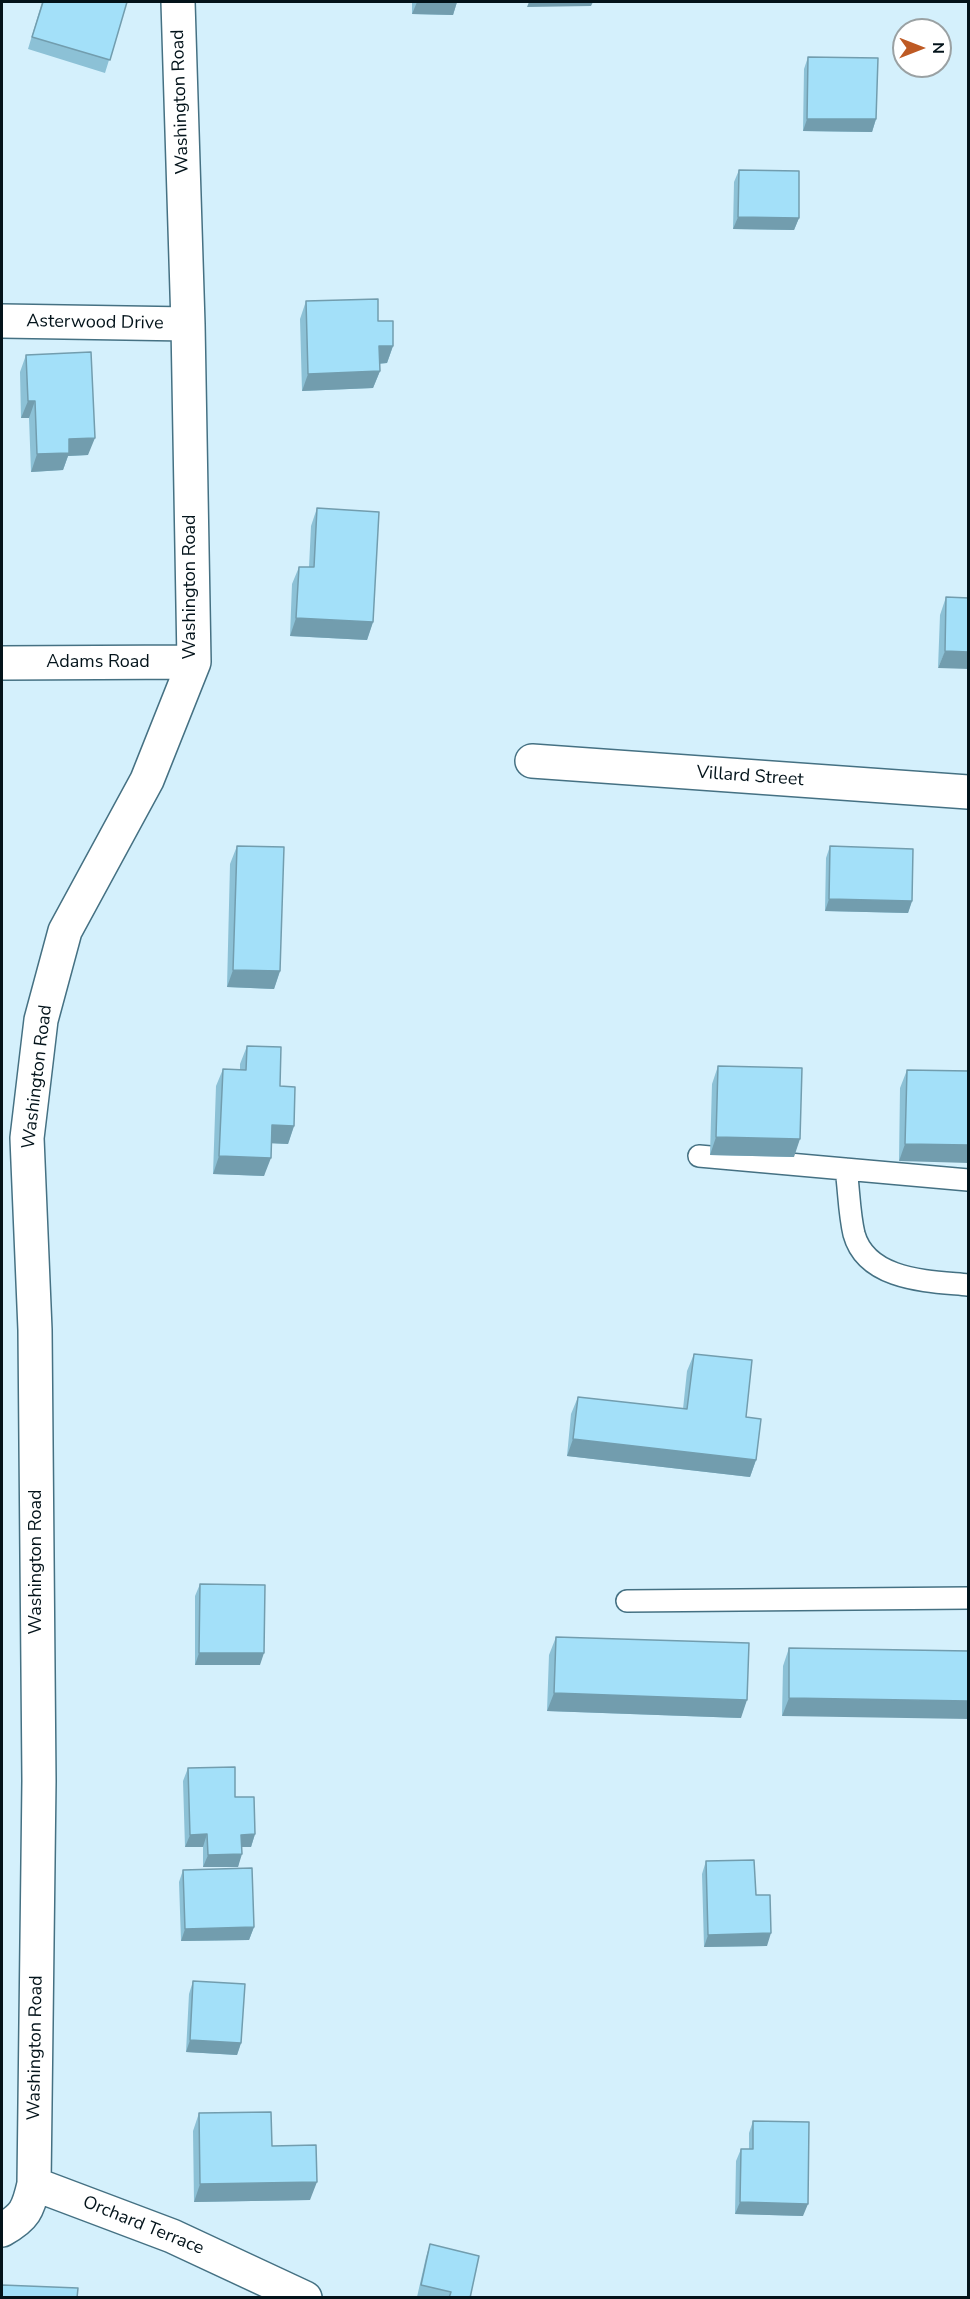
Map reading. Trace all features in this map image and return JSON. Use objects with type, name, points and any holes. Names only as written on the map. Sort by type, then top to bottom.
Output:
[{"type":"street","name":"Washington Road","points":[[34,2184],[39,1769],[35,1330],[27,1138],[41,1020],[65,931],[147,780],[194,662],[188,324],[178,2]]},
{"type":"street","name":"Asterwood Drive","points":[[2,321],[188,324]]},
{"type":"street","name":"Adams Road","points":[[2,663],[194,662]]},
{"type":"street","name":"Villard Street","points":[[532,761],[969,792]]},
{"type":"street","points":[[2,2230],[18,2221],[28,2208],[34,2184]]},
{"type":"street","name":"Orchard Terrace","points":[[34,2184],[172,2236],[305,2298]]},
{"type":"lane","points":[[699,1156],[969,1180]]},
{"type":"lane","points":[[846,1169],[855,1235],[866,1257],[887,1271],[928,1281],[969,1285]]},
{"type":"lane","points":[[627,1601],[969,1598]]},
{"type":"building","points":[[43,2],[127,2],[110,60],[32,37]]},
{"type":"building","points":[[808,57],[878,58],[876,119],[807,119]]},
{"type":"building","points":[[739,170],[799,171],[799,218],[738,217]]},
{"type":"building","points":[[378,299],[378,321],[393,321],[393,346],[379,346],[380,371],[308,374],[306,301]]},
{"type":"building","points":[[91,352],[95,438],[69,439],[69,453],[37,454],[35,401],[28,401],[26,355]]},
{"type":"building","points":[[317,508],[379,512],[373,622],[296,618],[299,567],[314,567]]},
{"type":"building","points":[[946,597],[969,598],[969,652],[945,651]]},
{"type":"building","points":[[237,846],[284,847],[280,971],[233,970]]},
{"type":"building","points":[[830,846],[913,849],[912,901],[829,899]]},
{"type":"building","points":[[247,1046],[281,1047],[280,1086],[295,1087],[294,1126],[272,1125],[271,1158],[219,1156],[223,1069],[246,1070]]},
{"type":"building","points":[[718,1066],[802,1068],[800,1139],[716,1137]]},
{"type":"building","points":[[907,1070],[969,1071],[969,1145],[905,1144]]},
{"type":"building","points":[[694,1354],[752,1360],[746,1417],[761,1419],[756,1460],[573,1439],[578,1397],[687,1409]]},
{"type":"building","points":[[200,1584],[265,1585],[264,1653],[199,1653]]},
{"type":"building","points":[[556,1637],[749,1643],[747,1700],[554,1693]]},
{"type":"building","points":[[789,1648],[969,1651],[969,1701],[789,1698]]},
{"type":"building","points":[[235,1767],[235,1797],[254,1797],[255,1834],[241,1835],[242,1854],[208,1855],[207,1834],[190,1835],[188,1768]]},
{"type":"building","points":[[754,1860],[756,1895],[770,1895],[771,1933],[708,1935],[706,1861]]},
{"type":"building","points":[[252,1868],[254,1927],[185,1929],[183,1870]]},
{"type":"building","points":[[193,1981],[245,1984],[241,2043],[190,2040]]},
{"type":"building","points":[[271,2112],[272,2146],[316,2145],[317,2182],[200,2184],[199,2113]]},
{"type":"building","points":[[753,2121],[809,2122],[808,2204],[740,2202],[741,2149],[753,2149]]},
{"type":"building","points":[[430,2244],[479,2256],[470,2298],[449,2298],[451,2292],[421,2285]]},
{"type":"building","points":[[2,2285],[78,2288],[77,2298],[2,2298]]}]
